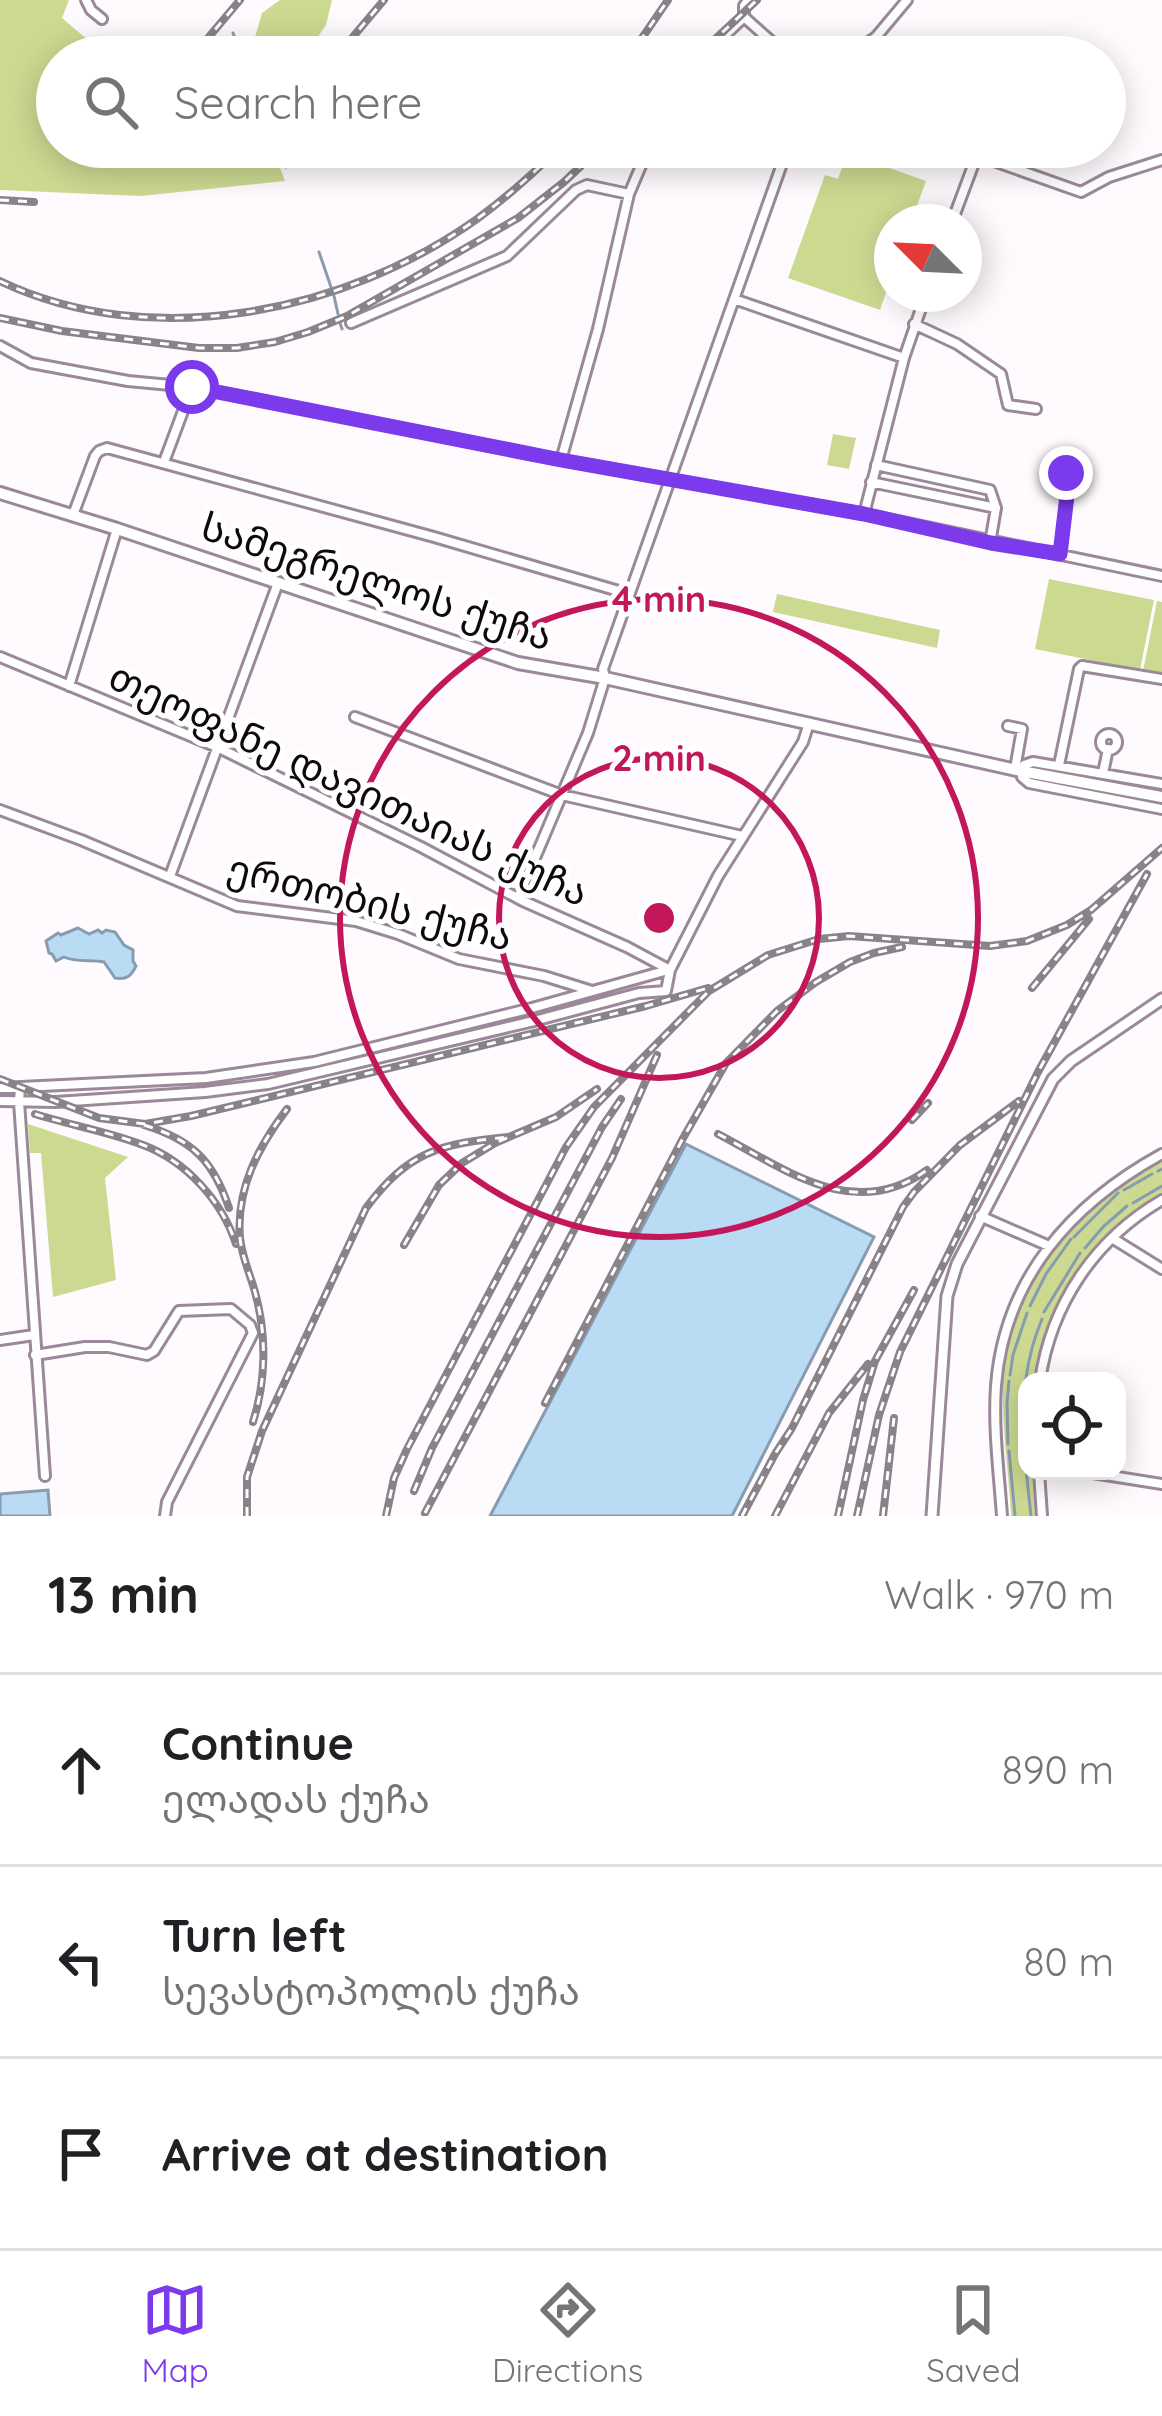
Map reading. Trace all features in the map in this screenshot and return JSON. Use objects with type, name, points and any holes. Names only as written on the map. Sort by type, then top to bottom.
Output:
[{"type":"main road","name":"სამეგრელოს ქუჩა","points":[[0,493],[518,663],[1162,797]]},
{"type":"street","points":[[86,0],[102,19]]},
{"type":"street","points":[[724,36],[744,16],[748,0]]},
{"type":"street","points":[[877,36],[907,0]]},
{"type":"street","points":[[744,16],[766,36]]},
{"type":"street","points":[[1013,168],[1084,192],[1162,160]]},
{"type":"street","points":[[561,460],[598,329],[628,194],[640,168]]},
{"type":"street","points":[[518,898],[588,733],[605,678],[603,669],[781,168]]},
{"type":"street","points":[[959,204],[972,168]]},
{"type":"street","points":[[351,323],[507,256],[587,184],[628,194]]},
{"type":"street","points":[[734,299],[904,358]]},
{"type":"street","points":[[864,514],[919,312]]},
{"type":"street","points":[[914,324],[957,344],[1001,374],[1008,405],[1036,409]]},
{"type":"street","points":[[0,346],[31,363],[192,387],[864,514],[1162,576]]},
{"type":"street","points":[[164,462],[192,387]]},
{"type":"street","points":[[74,515],[95,456],[106,448],[629,594]]},
{"type":"street","points":[[876,465],[990,490],[996,508],[991,543]]},
{"type":"street","points":[[1048,469],[1066,473],[1069,479],[1060,554]]},
{"type":"street","points":[[872,482],[996,508]]},
{"type":"street","points":[[70,686],[117,529]]},
{"type":"street","points":[[170,876],[278,583]]},
{"type":"street","name":"თეოფანე დავითაიას ქუჩა","points":[[0,657],[217,747],[670,970]]},
{"type":"street","points":[[1059,765],[1082,666],[1162,680]]},
{"type":"street","points":[[355,717],[562,795],[743,836]]},
{"type":"street","points":[[0,1101],[205,1093],[268,1084],[639,993],[666,991],[670,970],[718,876],[803,742],[810,722]]},
{"type":"street","points":[[1008,727],[1022,729],[1018,770],[1029,783],[1162,809]]},
{"type":"street","points":[[1103,773],[1108,749]]},
{"type":"street","points":[[1018,770],[1030,762],[1162,784]]},
{"type":"street","name":"ერთობის ქუჩა","points":[[0,809],[237,906],[356,922],[459,959],[544,976],[594,992]]},
{"type":"street","points":[[0,1088],[206,1078],[314,1062],[670,970]]},
{"type":"street","points":[[932,1516],[947,1296],[957,1264],[1053,1079],[1071,1061],[1162,999]]},
{"type":"street","points":[[20,1087],[45,1476]]},
{"type":"street","points":[[1002,1516],[996,1390],[1021,1288],[1048,1246],[1097,1197],[1162,1154]]},
{"type":"street","points":[[1042,1372],[1054,1321],[1078,1277],[1112,1238],[1162,1200]]},
{"type":"street","points":[[980,1216],[1048,1246]]},
{"type":"street","points":[[1112,1238],[1162,1268]]},
{"type":"street","points":[[35,1355],[85,1347],[147,1355],[179,1311],[231,1309],[250,1325],[253,1333],[166,1502],[165,1516]]},
{"type":"street","points":[[0,1340],[34,1335]]},
{"type":"street","points":[[1126,1478],[1162,1484]]},
{"type":"street","points":[[1040,1480],[1042,1516]]},
{"type":"green space","points":[[0,0],[69,0],[62,18],[83,36],[36,36],[36,168],[280,168],[285,181],[141,196],[0,190]]},
{"type":"green space","points":[[280,0],[332,0],[318,36],[255,36],[262,13]]},
{"type":"green space","points":[[842,168],[889,168],[926,181],[918,204],[874,204],[874,308],[788,278],[825,175],[838,179]]},
{"type":"green space","points":[[833,434],[856,438],[849,469],[827,465]]},
{"type":"green space","points":[[1049,579],[1154,600],[1140,670],[1035,649]]},
{"type":"green space","points":[[777,594],[940,630],[937,648],[773,612]]},
{"type":"green space","points":[[1157,601],[1162,602],[1162,675],[1143,671]]},
{"type":"green space","points":[[28,1124],[128,1157],[105,1178],[116,1280],[53,1297],[41,1153],[30,1153]]},
{"type":"green space","points":[[1162,1159],[1162,1197],[1095,1252],[1062,1297],[1050,1323],[1038,1372],[1018,1372],[1018,1480],[1036,1480],[1038,1516],[1011,1516],[1003,1376],[1019,1308],[1055,1248],[1133,1177]]},
{"type":"water","points":[[78,928],[89,934],[115,932],[133,950],[136,966],[130,975],[115,978],[104,962],[64,957],[56,961],[46,941]]},
{"type":"water","points":[[686,1144],[874,1237],[732,1516],[490,1516]]},
{"type":"water","points":[[48,1490],[50,1516],[0,1516],[0,1494]]},
{"type":"waterway","points":[[319,252],[331,287]]},
{"type":"waterway","points":[[334,296],[338,314]]},
{"type":"waterway","points":[[340,323],[342,329]]},
{"type":"waterway","points":[[1158,1171],[1162,1169]]},
{"type":"waterway","points":[[1124,1190],[1152,1174]]},
{"type":"waterway","points":[[1133,1203],[1162,1186]]},
{"type":"waterway","points":[[1074,1237],[1118,1193]]},
{"type":"waterway","points":[[1085,1248],[1127,1206]]},
{"type":"waterway","points":[[1030,1306],[1071,1239]]},
{"type":"waterway","points":[[1044,1312],[1080,1253]]},
{"type":"waterway","points":[[1010,1375],[1027,1313]]},
{"type":"waterway","points":[[1028,1372],[1042,1319]]},
{"type":"waterway","points":[[1008,1444],[1009,1381]]},
{"type":"waterway","points":[[1009,1451],[1015,1516]]},
{"type":"waterway","points":[[1027,1480],[1031,1516]]},
{"type":"railway","points":[[210,36],[240,0]]},
{"type":"railway","points":[[354,36],[384,0]]},
{"type":"railway","points":[[643,36],[668,0]]},
{"type":"railway","points":[[718,36],[757,0]]},
{"type":"railway","points":[[0,281],[58,303],[120,315],[182,318],[246,312],[308,299],[425,252],[488,211],[537,168]]},
{"type":"railway","points":[[0,318],[62,331],[199,348],[275,342],[347,316],[518,218],[579,168]]},
{"type":"railway","points":[[0,200],[34,202]]},
{"type":"railway","points":[[386,1516],[394,1478],[407,1449],[566,1147],[594,1107],[709,991],[768,955],[819,939],[849,936],[990,946],[1027,941],[1091,910],[1162,848]]},
{"type":"railway","points":[[857,1516],[879,1415],[900,1352],[1038,1072],[1147,874]]},
{"type":"railway","points":[[1032,988],[1089,919]]},
{"type":"railway","points":[[545,1403],[726,1063],[777,1011],[816,982],[850,962],[902,947]]},
{"type":"railway","points":[[0,1079],[99,1118],[145,1124],[708,988]]},
{"type":"railway","points":[[425,1513],[612,1158],[657,1055]]},
{"type":"railway","points":[[404,1245],[439,1185],[462,1163],[556,1117],[597,1089]]},
{"type":"railway","points":[[414,1491],[432,1448],[621,1099]]},
{"type":"railway","points":[[742,1516],[792,1428],[903,1207],[960,1145],[1019,1101]]},
{"type":"railway","points":[[912,1120],[928,1103]]},
{"type":"railway","points":[[253,1422],[263,1374],[263,1341],[241,1245],[240,1220],[251,1169],[287,1109]]},
{"type":"railway","points":[[35,1114],[130,1140],[174,1161],[212,1198],[236,1244]]},
{"type":"railway","points":[[144,1125],[198,1154],[216,1177],[229,1208]]},
{"type":"railway","points":[[718,1134],[794,1175],[846,1191],[873,1192],[900,1185],[927,1170]]},
{"type":"railway","points":[[247,1516],[247,1477],[262,1431],[366,1208],[397,1174],[427,1154],[508,1137]]},
{"type":"railway","points":[[838,1516],[875,1361],[914,1290]]},
{"type":"railway","points":[[775,1516],[829,1413],[868,1364]]},
{"type":"railway","points":[[883,1516],[894,1418]]},
{"type":"route","points":[[192,387],[1060,554],[1066,473]]}]
